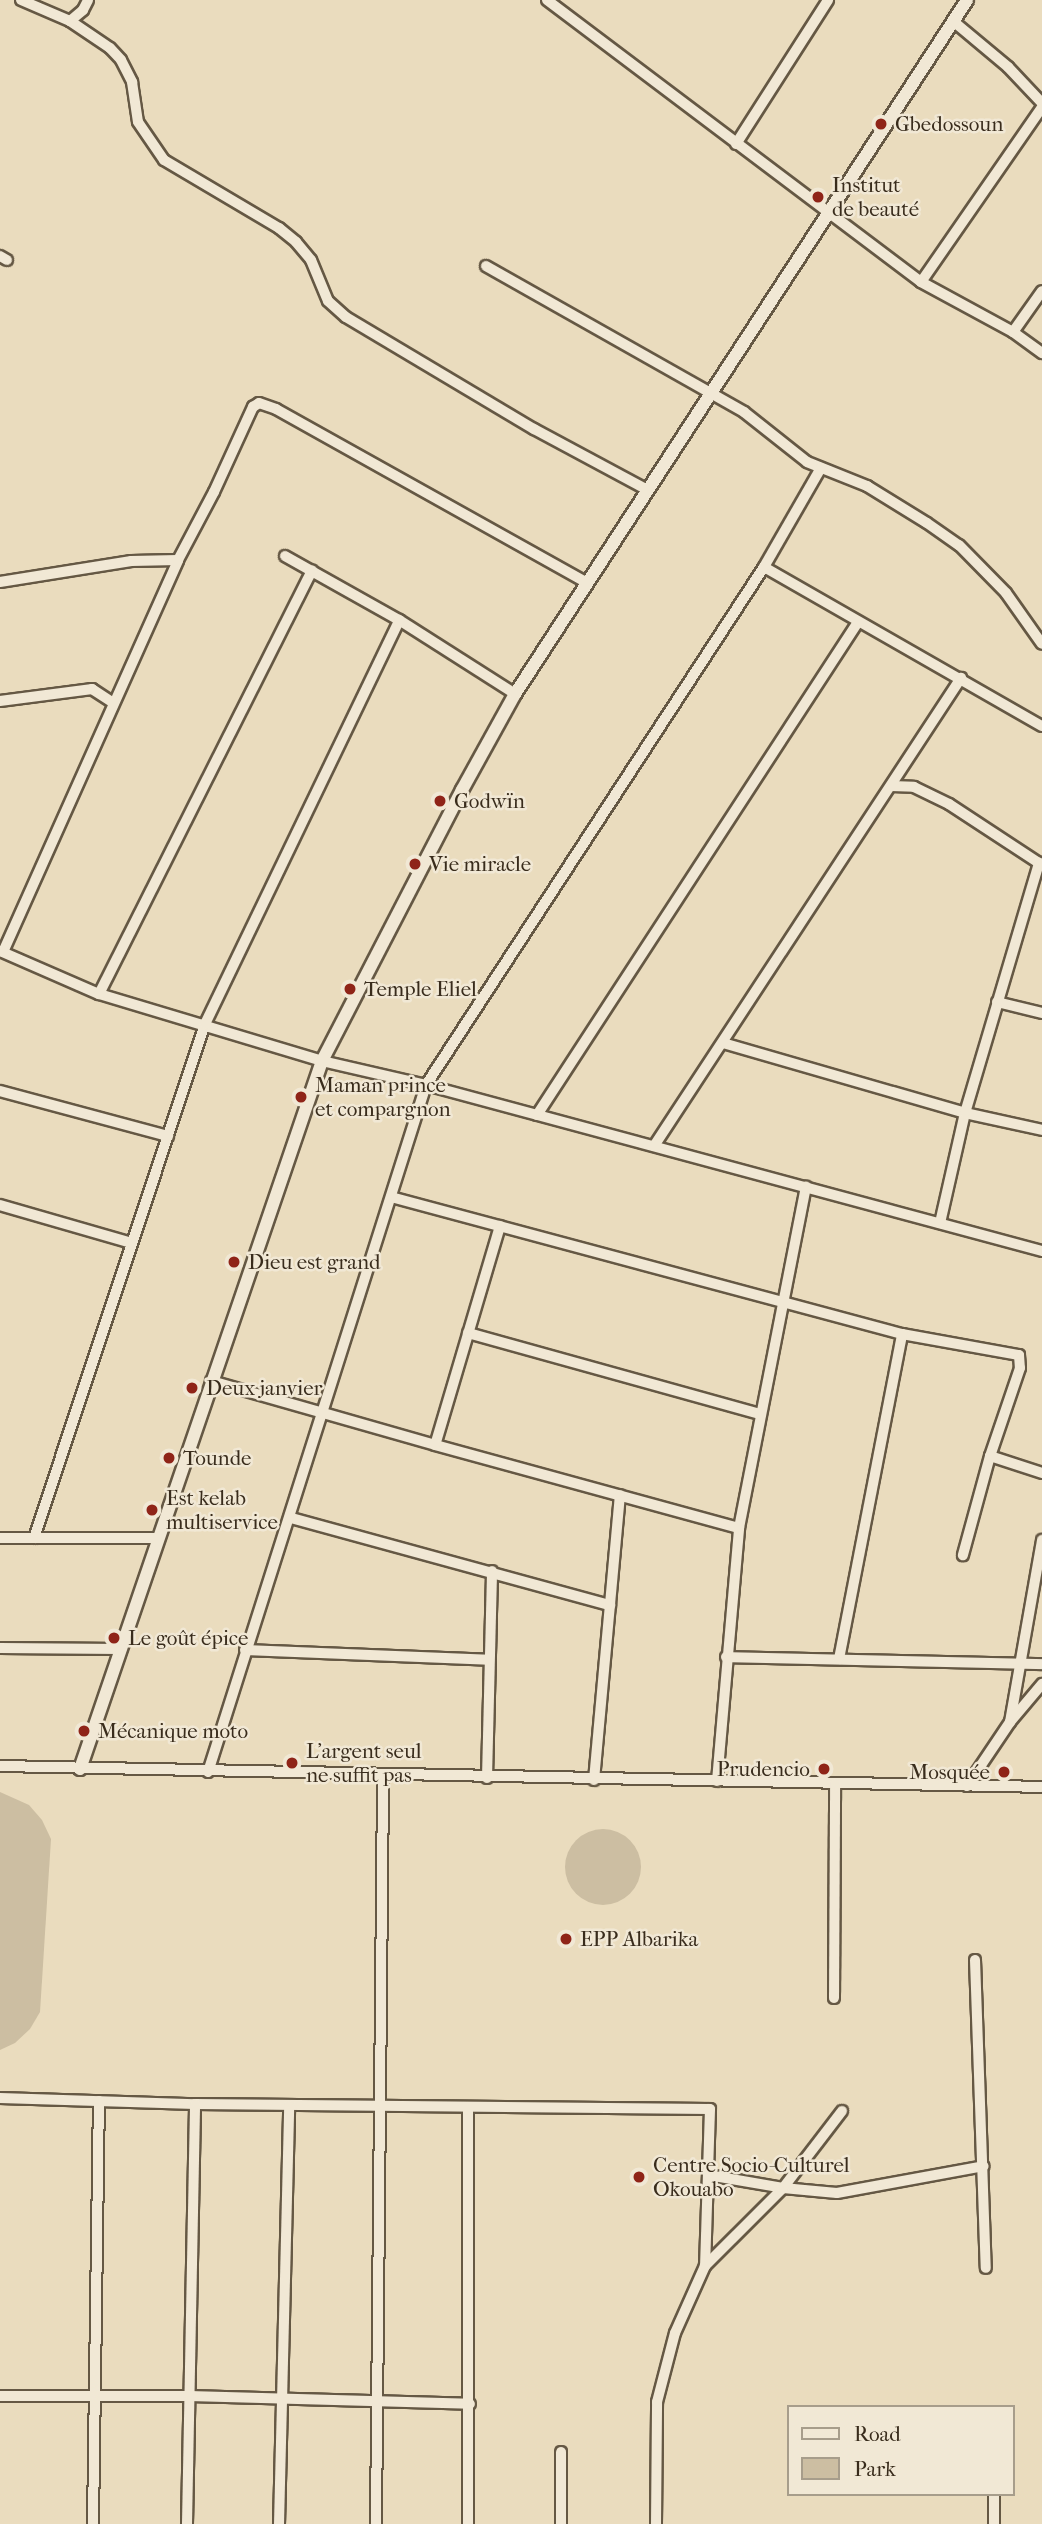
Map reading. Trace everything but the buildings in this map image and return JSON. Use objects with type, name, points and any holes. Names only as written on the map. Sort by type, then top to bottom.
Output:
[{"type":"street","points":[[21,0],[70,22],[110,48],[121,60],[132,82],[138,122],[164,160],[279,228],[296,242],[311,260],[328,301],[346,317],[534,429],[648,490]]},
{"type":"street","points":[[70,22],[83,10],[88,0]]},
{"type":"street","points":[[547,0],[920,282],[1013,332],[1042,353]]},
{"type":"street","points":[[736,144],[828,0]]},
{"type":"street","points":[[80,1769],[322,1062],[462,790],[515,694],[967,0]]},
{"type":"street","points":[[920,282],[1042,105],[1008,67],[953,21]]},
{"type":"street","points":[[486,266],[744,412],[807,462],[867,486],[959,545],[1006,593],[1042,644]]},
{"type":"street","points":[[1013,332],[1042,291]]},
{"type":"street","points":[[587,583],[276,408],[260,403],[253,407],[111,702],[1,952],[99,994],[205,1024],[322,1062],[426,1085],[1042,1251]]},
{"type":"street","points":[[208,1772],[245,1650],[291,1518],[426,1085],[764,567],[821,468]]},
{"type":"street","points":[[285,556],[399,620],[515,694]]},
{"type":"street","points":[[0,582],[131,561],[178,560]]},
{"type":"street","points":[[764,567],[1042,726]]},
{"type":"street","points":[[99,994],[312,571]]},
{"type":"street","points":[[34,1538],[205,1024],[399,620]]},
{"type":"street","points":[[537,1115],[858,622]]},
{"type":"street","points":[[654,1146],[961,678]]},
{"type":"street","points":[[0,701],[92,689],[111,702]]},
{"type":"street","points":[[891,786],[914,787],[949,804],[1040,864],[965,1113],[940,1223]]},
{"type":"street","points":[[997,1002],[1042,1013]]},
{"type":"street","points":[[723,1043],[965,1113],[1042,1130]]},
{"type":"street","points":[[0,1091],[167,1136]]},
{"type":"street","points":[[717,1781],[726,1657],[740,1528],[806,1188]]},
{"type":"street","points":[[391,1197],[902,1334],[1019,1355],[1020,1368],[990,1456],[963,1555]]},
{"type":"street","points":[[0,1205],[132,1243]]},
{"type":"street","points":[[435,1445],[500,1226]]},
{"type":"street","points":[[468,1332],[760,1414]]},
{"type":"street","points":[[839,1659],[902,1334]]},
{"type":"street","points":[[211,1381],[740,1528]]},
{"type":"street","points":[[990,1456],[1042,1472]]},
{"type":"street","points":[[594,1780],[620,1495]]},
{"type":"street","points":[[291,1518],[610,1605]]},
{"type":"street","points":[[0,1538],[158,1538]]},
{"type":"street","points":[[1010,1722],[1042,1540]]},
{"type":"street","points":[[486,1778],[492,1572]]},
{"type":"street","points":[[0,1648],[120,1650]]},
{"type":"street","points":[[245,1650],[489,1660]]},
{"type":"street","points":[[726,1657],[1042,1664]]},
{"type":"street","points":[[967,1786],[1010,1722],[1042,1685]]},
{"type":"street","points":[[0,1766],[383,1776],[1042,1787]]},
{"type":"street","points":[[376,2524],[383,1776]]},
{"type":"street","points":[[834,1998],[835,1784]]},
{"type":"street","points":[[975,1960],[986,2267]]},
{"type":"street","points":[[0,2098],[195,2104],[710,2109],[705,2266]]},
{"type":"street","points":[[93,2524],[99,2101]]},
{"type":"street","points":[[187,2524],[195,2104]]},
{"type":"street","points":[[279,2524],[289,2105]]},
{"type":"street","points":[[468,2107],[468,2524]]},
{"type":"street","points":[[656,2524],[657,2402],[675,2333],[705,2266],[783,2188],[842,2111]]},
{"type":"street","points":[[708,2175],[783,2188],[838,2193],[984,2166]]},
{"type":"street","points":[[0,2396],[189,2396],[470,2404]]},
{"type":"street","points":[[561,2452],[561,2524]]},
{"type":"street","points":[[994,2524],[995,2496]]},
{"type":"green space","points":[[0,1792],[29,1805],[42,1820],[51,1839],[40,2012],[30,2029],[15,2043],[0,2050]]},
{"type":"green space","points":[[596,1829],[610,1829],[624,1835],[635,1846],[641,1867],[638,1882],[630,1894],[610,1905],[596,1905],[582,1899],[571,1888],[565,1874],[565,1860],[571,1846],[582,1835]]},
{"type":"place","name":"Gbedossoun","points":[[881,124]]},
{"type":"place","name":"Institut de beauté","points":[[818,197]]},
{"type":"place","name":"Godwïn","points":[[440,801]]},
{"type":"place","name":"Vie miracle","points":[[415,864]]},
{"type":"place","name":"Temple Eliel","points":[[350,989]]},
{"type":"place","name":"Maman prince et compargnon","points":[[301,1097]]},
{"type":"place","name":"Dieu est grand","points":[[234,1262]]},
{"type":"place","name":"Deux janvier","points":[[192,1388]]},
{"type":"place","name":"Tounde","points":[[169,1458]]},
{"type":"place","name":"Est kelab multiservice","points":[[152,1510]]},
{"type":"place","name":"Le goût épice","points":[[114,1638]]},
{"type":"place","name":"Mécanique moto","points":[[84,1731]]},
{"type":"place","name":"L'argent seul ne suffit pas","points":[[292,1763]]},
{"type":"place","name":"Prudencio","points":[[824,1769]]},
{"type":"place","name":"Mosquée","points":[[1004,1772]]},
{"type":"place","name":"EPP Albarika","points":[[566,1939]]},
{"type":"place","name":"Centre Socio-Culturel Okouabo","points":[[639,2177]]}]
